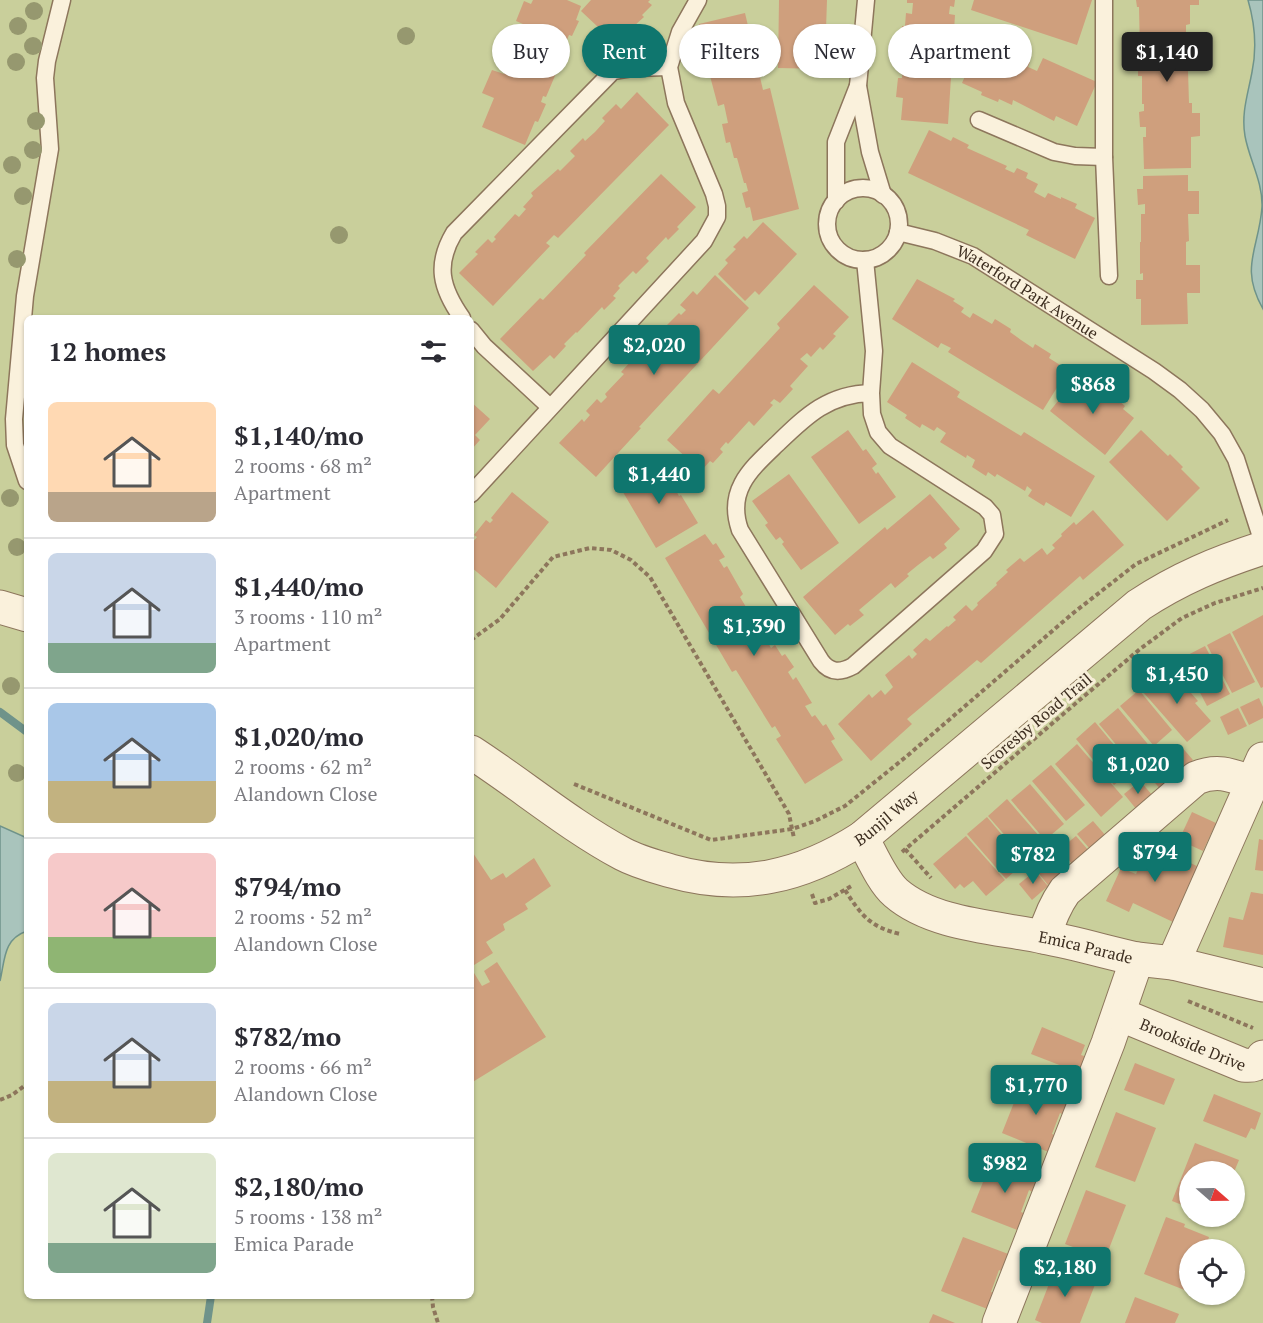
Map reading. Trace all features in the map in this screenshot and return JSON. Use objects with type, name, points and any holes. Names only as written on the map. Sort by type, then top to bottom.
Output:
[{"type":"street","name":"Bunjil Way","points":[[474,755],[625,855],[678,873],[724,880],[757,880],[781,875],[835,855],[862,838],[1139,605],[1194,572],[1263,548]]},
{"type":"street","points":[[0,607],[24,614]]},
{"type":"street","points":[[1044,937],[1057,902],[1065,891],[1196,778],[1208,773],[1258,771],[1173,963]]},
{"type":"street","name":"Emica Parade","points":[[862,838],[893,890],[920,909],[942,917],[1044,937],[1137,959],[1119,1014],[999,1323]]},
{"type":"street","points":[[1137,959],[1173,963],[1263,985]]},
{"type":"street","name":"Brookside Drive","points":[[1119,1014],[1243,1065],[1251,1066],[1259,1063],[1263,1044]]},
{"type":"lane","points":[[24,472],[15,445],[14,419],[25,296],[50,149],[45,78],[52,33],[62,0]]},
{"type":"lane","points":[[474,491],[704,241],[717,217],[714,194],[676,103],[669,67],[680,32],[698,0]]},
{"type":"lane","points":[[866,0],[858,86],[870,152],[883,195]]},
{"type":"lane","points":[[1104,0],[1104,157],[1109,276]]},
{"type":"lane","points":[[460,315],[447,291],[442,270],[446,251],[454,233],[613,71],[669,67]]},
{"type":"lane","points":[[836,201],[836,142],[858,86]]},
{"type":"lane","points":[[979,120],[1054,152],[1075,156],[1104,157]]},
{"type":"lane","points":[[864,188],[883,195],[891,202],[896,212],[898,232],[894,243],[876,258],[853,259],[842,254],[828,235],[829,211],[836,201],[844,194],[864,188]]},
{"type":"lane","name":"Waterford Park Avenue","points":[[898,232],[935,241],[973,256],[1180,390],[1212,422],[1229,446],[1243,478],[1263,543]]},
{"type":"lane","points":[[865,260],[874,351],[871,393],[874,425],[884,440],[903,455],[984,507],[992,515],[995,534],[984,551],[853,666],[843,672],[834,671],[826,668],[820,661],[740,530],[735,518],[735,504],[740,487],[751,469],[805,418],[818,408],[843,397],[871,393]]},
{"type":"lane","points":[[474,334],[484,346],[550,407]]},
{"type":"path","name":"Scoresby Road Trail","points":[[898,855],[1082,698],[1173,624],[1215,603],[1263,588]]},
{"type":"path","points":[[566,779],[711,840],[792,829],[795,839]]},
{"type":"path","points":[[811,891],[815,903],[829,899],[855,884]]},
{"type":"path","points":[[1188,1000],[1263,1044]]},
{"type":"path","points":[[0,1100],[24,1086]]},
{"type":"path","points":[[432,1299],[438,1323]]},
{"type":"green space","points":[[0,0],[1263,0],[1263,1323],[0,1323]]},
{"type":"water","points":[[1248,0],[1263,0],[1263,309],[1252,281],[1251,269],[1262,198],[1244,128],[1244,111],[1254,63],[1255,45]]},
{"type":"water","points":[[0,826],[24,837],[24,932],[13,939],[6,951],[0,981]]},
{"type":"building","points":[[533,0],[567,0],[581,6],[576,20],[579,21],[572,36],[570,35],[570,24],[523,24],[516,21],[524,1],[531,4]]},
{"type":"building","points":[[591,0],[650,0],[648,2],[652,5],[636,24],[595,24],[581,11]]},
{"type":"building","points":[[779,0],[827,0],[826,24],[793,24],[793,68],[781,68],[781,24],[779,24]]},
{"type":"building","points":[[907,0],[955,0],[954,7],[950,6],[949,14],[955,15],[954,24],[905,24],[906,13],[912,14],[913,3],[907,3]]},
{"type":"building","points":[[974,0],[1092,0],[1077,45],[1032,30],[1032,24],[1013,24],[971,10]]},
{"type":"building","points":[[1136,0],[1199,0],[1199,5],[1190,5],[1190,24],[1186,25],[1186,43],[1202,43],[1202,71],[1188,71],[1189,103],[1192,103],[1192,113],[1200,113],[1200,136],[1191,137],[1191,168],[1144,169],[1143,137],[1146,137],[1146,127],[1140,127],[1139,112],[1144,111],[1144,104],[1142,104],[1142,76],[1138,76],[1138,59],[1143,57],[1143,52],[1140,52],[1139,7],[1137,7]]},
{"type":"building","points":[[745,13],[748,24],[699,24]]},
{"type":"building","points":[[1043,58],[1097,82],[1077,126],[1056,116],[1054,121],[1013,100],[1012,105],[999,99],[998,102],[962,83],[964,78],[1032,78],[1032,69],[1037,71]]},
{"type":"building","points":[[492,70],[492,78],[554,78],[546,97],[543,96],[541,102],[546,104],[538,122],[535,121],[525,145],[482,127],[494,98],[482,93]]},
{"type":"building","points":[[711,78],[760,78],[763,90],[770,88],[799,209],[753,221],[750,207],[746,208],[742,193],[748,191],[746,183],[744,183],[737,158],[734,158],[730,142],[726,143],[722,124],[728,123],[724,104],[718,106]]},
{"type":"building","points":[[898,78],[951,78],[948,124],[901,120],[903,98],[896,97]]},
{"type":"building","points":[[637,92],[669,125],[558,238],[554,235],[546,243],[550,246],[493,306],[459,273],[478,254],[475,252],[488,239],[492,243],[496,239],[494,237],[515,214],[519,217],[526,209],[523,207],[533,196],[531,193],[558,169],[560,171],[575,156],[570,151],[583,138],[585,141],[595,132],[605,121],[602,118],[616,104],[621,109]]},
{"type":"building","points":[[929,130],[951,141],[953,137],[969,145],[967,148],[1007,166],[1005,169],[1014,173],[1017,168],[1028,173],[1026,178],[1038,184],[1034,192],[1045,198],[1048,193],[1061,199],[1061,197],[1077,204],[1075,208],[1095,218],[1075,259],[1026,235],[1029,230],[908,173]]},
{"type":"building","points":[[661,174],[696,207],[677,227],[679,229],[668,240],[666,237],[646,258],[649,261],[636,274],[633,271],[618,286],[620,288],[613,296],[616,298],[604,310],[602,307],[576,332],[554,359],[550,355],[533,371],[500,339],[540,298],[543,300],[586,255],[584,253]]},
{"type":"building","points":[[1188,175],[1188,191],[1199,191],[1199,214],[1188,214],[1189,241],[1186,242],[1186,265],[1200,265],[1200,293],[1187,293],[1188,324],[1141,325],[1141,299],[1136,299],[1136,280],[1143,280],[1143,273],[1140,274],[1140,242],[1141,214],[1145,214],[1145,204],[1138,205],[1137,189],[1143,189],[1143,176]]},
{"type":"building","points":[[763,222],[797,254],[759,295],[755,291],[745,301],[718,274],[728,263],[725,260],[736,249],[733,247],[744,236],[747,239]]},
{"type":"building","points":[[715,275],[749,308],[596,477],[559,443],[582,419],[584,422],[590,415],[586,411],[597,399],[601,403],[607,397],[605,394],[624,374],[621,372],[633,359],[637,363],[659,336],[657,335],[679,313],[681,315],[686,310],[680,305],[693,291],[697,295]]},
{"type":"building","points":[[917,279],[955,299],[953,301],[964,308],[961,312],[970,318],[973,313],[992,324],[995,319],[1033,348],[1035,344],[1051,354],[1049,358],[1068,370],[1043,410],[948,352],[951,348],[941,343],[938,348],[892,319]]},
{"type":"building","points":[[814,285],[849,317],[833,334],[836,336],[823,350],[820,347],[811,357],[807,353],[800,359],[808,366],[790,386],[793,389],[780,403],[774,399],[770,403],[773,405],[754,426],[749,421],[728,444],[726,442],[720,449],[723,452],[713,463],[710,461],[701,471],[667,440],[713,389],[719,394],[780,328],[777,324]]},
{"type":"building","points":[[912,362],[960,392],[957,397],[1021,436],[1024,432],[1095,476],[1071,517],[1046,502],[1044,506],[1028,496],[1032,490],[1027,486],[1025,491],[997,474],[995,477],[988,472],[986,476],[972,467],[975,460],[967,455],[966,458],[940,442],[946,433],[937,427],[934,431],[922,424],[920,428],[905,418],[907,415],[887,402]]},
{"type":"building","points":[[1078,376],[1109,401],[1113,396],[1134,418],[1105,455],[1050,411]]},
{"type":"building","points":[[474,405],[490,419],[475,435],[480,440],[474,447]]},
{"type":"building","points":[[848,430],[863,451],[866,449],[877,464],[872,468],[876,474],[878,472],[896,497],[859,524],[811,457]]},
{"type":"building","points":[[1141,430],[1168,456],[1170,454],[1200,488],[1167,521],[1109,462]]},
{"type":"building","points":[[660,463],[667,476],[670,474],[678,487],[675,489],[679,496],[681,495],[698,523],[656,548],[620,487]]},
{"type":"building","points":[[789,474],[839,543],[801,570],[782,544],[784,542],[780,537],[776,540],[765,525],[768,523],[752,501]]},
{"type":"building","points":[[512,492],[549,522],[496,588],[474,570],[474,540],[477,537],[474,535],[486,520],[490,523],[493,520],[491,518]]},
{"type":"building","points":[[930,494],[960,529],[944,544],[947,548],[933,559],[930,556],[918,565],[895,588],[891,583],[859,610],[864,615],[835,635],[803,597],[885,527],[887,530]]},
{"type":"building","points":[[1093,510],[1124,545],[1083,580],[1080,576],[981,663],[977,660],[907,719],[912,724],[871,761],[838,724],[869,694],[872,698],[881,690],[885,695],[893,687],[885,675],[909,655],[912,659],[917,654],[913,650],[926,638],[930,641],[948,627],[956,620],[953,617],[966,605],[972,611],[1008,572],[1006,570],[1020,558],[1024,562],[1042,548],[1047,555],[1055,548],[1052,545],[1062,536],[1061,534]]},
{"type":"building","points":[[705,534],[713,545],[716,543],[725,557],[719,560],[724,568],[727,566],[743,594],[740,597],[758,627],[763,625],[771,638],[767,641],[771,648],[775,645],[782,656],[785,654],[794,667],[788,672],[793,680],[796,677],[812,703],[805,706],[812,717],[815,715],[823,726],[826,724],[835,739],[831,741],[843,760],[805,784],[776,739],[781,736],[775,726],[772,728],[736,670],[732,672],[665,558]]},
{"type":"building","points":[[1263,615],[1263,687],[1261,688],[1232,632]]},
{"type":"building","points":[[1230,633],[1255,682],[1232,693],[1207,645]]},
{"type":"building","points":[[1205,646],[1230,694],[1207,706],[1182,658]]},
{"type":"building","points":[[1169,668],[1198,701],[1195,703],[1211,721],[1187,742],[1143,692]]},
{"type":"building","points":[[1139,690],[1172,730],[1154,746],[1120,706]]},
{"type":"building","points":[[1259,698],[1263,707],[1263,718],[1249,725],[1240,707]]},
{"type":"building","points":[[1118,708],[1151,748],[1132,764],[1099,724]]},
{"type":"building","points":[[1238,708],[1247,726],[1228,735],[1220,717]]},
{"type":"building","points":[[1095,722],[1134,769],[1114,785],[1076,739]]},
{"type":"building","points":[[1077,744],[1123,797],[1101,817],[1055,764]]},
{"type":"building","points":[[1180,745],[1193,760],[1177,774],[1164,758]]},
{"type":"building","points":[[1164,760],[1176,775],[1160,789],[1147,773]]},
{"type":"building","points":[[1051,765],[1085,805],[1066,821],[1032,781]]},
{"type":"building","points":[[1140,781],[1153,796],[1137,810],[1124,794]]},
{"type":"building","points":[[1030,784],[1064,824],[1045,840],[1011,800]]},
{"type":"building","points":[[1007,799],[1046,844],[1027,861],[988,816]]},
{"type":"building","points":[[1192,812],[1216,823],[1203,851],[1179,840]]},
{"type":"building","points":[[987,817],[1025,862],[1006,879],[967,834]]},
{"type":"building","points":[[1093,821],[1106,836],[1090,849],[1077,834]]},
{"type":"building","points":[[966,836],[1005,880],[986,896],[973,881],[964,888],[960,884],[955,889],[933,864]]},
{"type":"building","points":[[1076,836],[1089,851],[1072,864],[1060,849]]},
{"type":"building","points":[[1259,839],[1263,840],[1263,871],[1255,870]]},
{"type":"building","points":[[1151,841],[1173,851],[1171,854],[1199,867],[1173,922],[1133,903],[1129,912],[1106,901],[1121,868],[1136,874]]},
{"type":"building","points":[[474,854],[491,880],[503,873],[506,878],[534,858],[551,886],[525,904],[528,909],[503,924],[505,930],[486,942],[493,953],[474,965]]},
{"type":"building","points":[[1052,857],[1065,872],[1048,885],[1036,870]]},
{"type":"building","points":[[1035,871],[1048,886],[1032,900],[1019,884]]},
{"type":"building","points":[[1251,892],[1263,894],[1263,955],[1223,947],[1229,917],[1243,920]]},
{"type":"building","points":[[497,962],[546,1037],[474,1081],[474,973],[482,986],[490,982],[484,971]]},
{"type":"building","points":[[1042,1027],[1085,1045],[1081,1055],[1087,1057],[1080,1073],[1031,1054]]},
{"type":"building","points":[[1135,1063],[1175,1079],[1164,1105],[1124,1090]]},
{"type":"building","points":[[1023,1080],[1071,1098],[1064,1115],[1060,1113],[1052,1134],[1057,1136],[1051,1153],[1002,1133]]},
{"type":"building","points":[[1214,1094],[1261,1113],[1255,1130],[1251,1128],[1246,1138],[1203,1121]]},
{"type":"building","points":[[1116,1112],[1156,1128],[1135,1182],[1095,1167]]},
{"type":"building","points":[[1195,1143],[1239,1160],[1239,1161],[1188,1161]]},
{"type":"building","points":[[993,1157],[1041,1176],[1034,1193],[1029,1190],[1021,1212],[1026,1214],[1020,1231],[971,1212]]},
{"type":"building","points":[[1179,1183],[1179,1204],[1172,1201]]},
{"type":"building","points":[[1086,1190],[1126,1205],[1105,1259],[1065,1244]]},
{"type":"building","points":[[1166,1217],[1179,1222],[1179,1227],[1209,1237],[1208,1239],[1179,1239],[1179,1288],[1144,1274]]},
{"type":"building","points":[[963,1237],[1011,1255],[1004,1272],[999,1270],[991,1292],[997,1294],[990,1310],[941,1291]]},
{"type":"building","points":[[1056,1266],[1096,1282],[1080,1323],[1042,1323],[1035,1320]]},
{"type":"building","points":[[1135,1297],[1179,1314],[1175,1323],[1125,1323]]},
{"type":"building","points":[[933,1314],[955,1323],[929,1323]]},
{"type":"waterway","points":[[0,712],[24,730]]},
{"type":"waterway","points":[[207,1323],[211,1299]]}]
